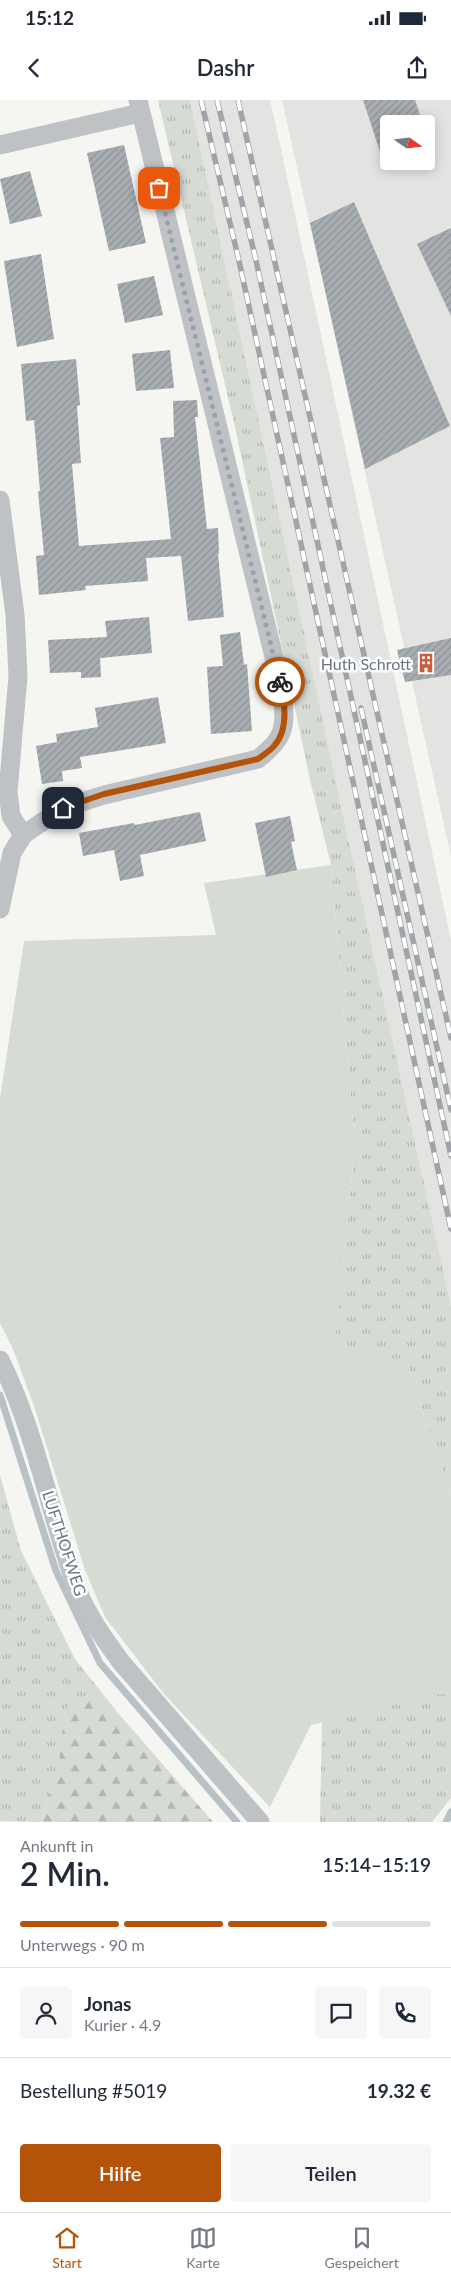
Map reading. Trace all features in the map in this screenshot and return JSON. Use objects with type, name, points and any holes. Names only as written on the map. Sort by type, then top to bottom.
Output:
[{"type":"street","points":[[0,145],[139,106],[283,694],[285,718],[282,734],[274,746],[258,759],[104,794],[63,808],[23,835],[12,852],[0,909]]},
{"type":"street","points":[[0,500],[15,615],[18,676],[8,792],[11,816],[23,835]]},
{"type":"street","name":"LUFTHOFWEG","points":[[0,1360],[27,1426],[80,1595],[102,1635],[121,1662],[260,1822]]},
{"type":"shaded area","points":[[190,100],[270,100],[281,149],[451,940],[451,1306],[343,815]]},
{"type":"shaded area","points":[[282,100],[451,100],[451,856]]},
{"type":"green space","points":[[158,100],[190,100],[343,815],[451,1306],[451,1496],[407,1365],[335,1342],[355,1145],[331,865],[311,784],[235,427]]},
{"type":"green space","points":[[331,865],[355,1145],[335,1342],[407,1365],[451,1496],[451,1693],[438,1694],[311,1725],[270,1807],[164,1694],[105,1617],[85,1570],[35,1409],[13,1349],[0,1323],[0,1099],[24,941],[216,935],[204,883]]},
{"type":"green space","points":[[0,1475],[21,1551],[75,1659],[118,1713],[86,1696],[65,1709],[58,1770],[40,1822],[0,1821]]},
{"type":"green space","points":[[451,1693],[451,1798],[432,1822],[320,1822],[322,1722],[438,1694]]},
{"type":"green space","points":[[86,1696],[118,1713],[213,1822],[40,1822],[58,1770],[65,1709]]},
{"type":"building","points":[[363,100],[415,100],[420,115],[380,115],[380,152]]},
{"type":"building","points":[[124,145],[146,243],[109,251],[87,153]]},
{"type":"building","points":[[30,171],[42,216],[10,224],[0,179]]},
{"type":"building","points":[[354,202],[450,426],[365,469],[310,223]]},
{"type":"building","points":[[451,228],[451,316],[417,244]]},
{"type":"building","points":[[41,254],[54,339],[17,347],[4,261]]},
{"type":"building","points":[[154,276],[163,315],[125,323],[117,284]]},
{"type":"building","points":[[170,350],[174,388],[136,391],[132,354]]},
{"type":"building","points":[[76,359],[80,405],[77,406],[81,463],[72,464],[79,546],[171,539],[160,438],[174,437],[173,401],[197,400],[198,417],[195,417],[207,529],[218,528],[218,554],[224,617],[188,621],[181,556],[146,558],[148,581],[85,586],[86,590],[39,595],[36,556],[44,555],[38,491],[40,491],[34,420],[26,421],[21,364]]},
{"type":"building","points":[[149,617],[152,653],[100,658],[101,677],[81,678],[81,672],[50,673],[48,640],[107,637],[105,621]]},
{"type":"building","points":[[240,632],[244,665],[247,664],[252,731],[211,734],[207,667],[223,666],[220,635]]},
{"type":"building","name":"Huth Schrott","points":[[451,638],[451,675],[405,682],[397,650]]},
{"type":"building","points":[[158,697],[166,743],[80,757],[82,768],[62,771],[63,781],[42,784],[36,746],[57,742],[56,734],[98,727],[95,708]]},
{"type":"building","points":[[200,812],[206,841],[140,855],[144,876],[120,881],[114,850],[83,856],[79,833],[134,823],[135,825]]},
{"type":"building","points":[[290,816],[295,841],[291,842],[297,870],[266,877],[255,823]]},
{"type":"waterway","points":[[0,1395],[56,1571],[100,1663],[237,1822]]},
{"type":"waterway","points":[[446,1822],[451,1812]]},
{"type":"railway","points":[[201,100],[239,261],[451,1229]]},
{"type":"railway","points":[[217,100],[255,256],[451,1156]]},
{"type":"railway","points":[[238,100],[451,1038]]},
{"type":"railway","points":[[361,708],[451,1110]]},
{"type":"way so far","points":[[159,188],[280,682]]},
{"type":"place","name":"Huth Schrott","points":[[426,663]]},
{"type":"route","points":[[63,808],[104,794],[226,768],[258,759],[274,746],[282,734],[285,718],[280,682]]}]
